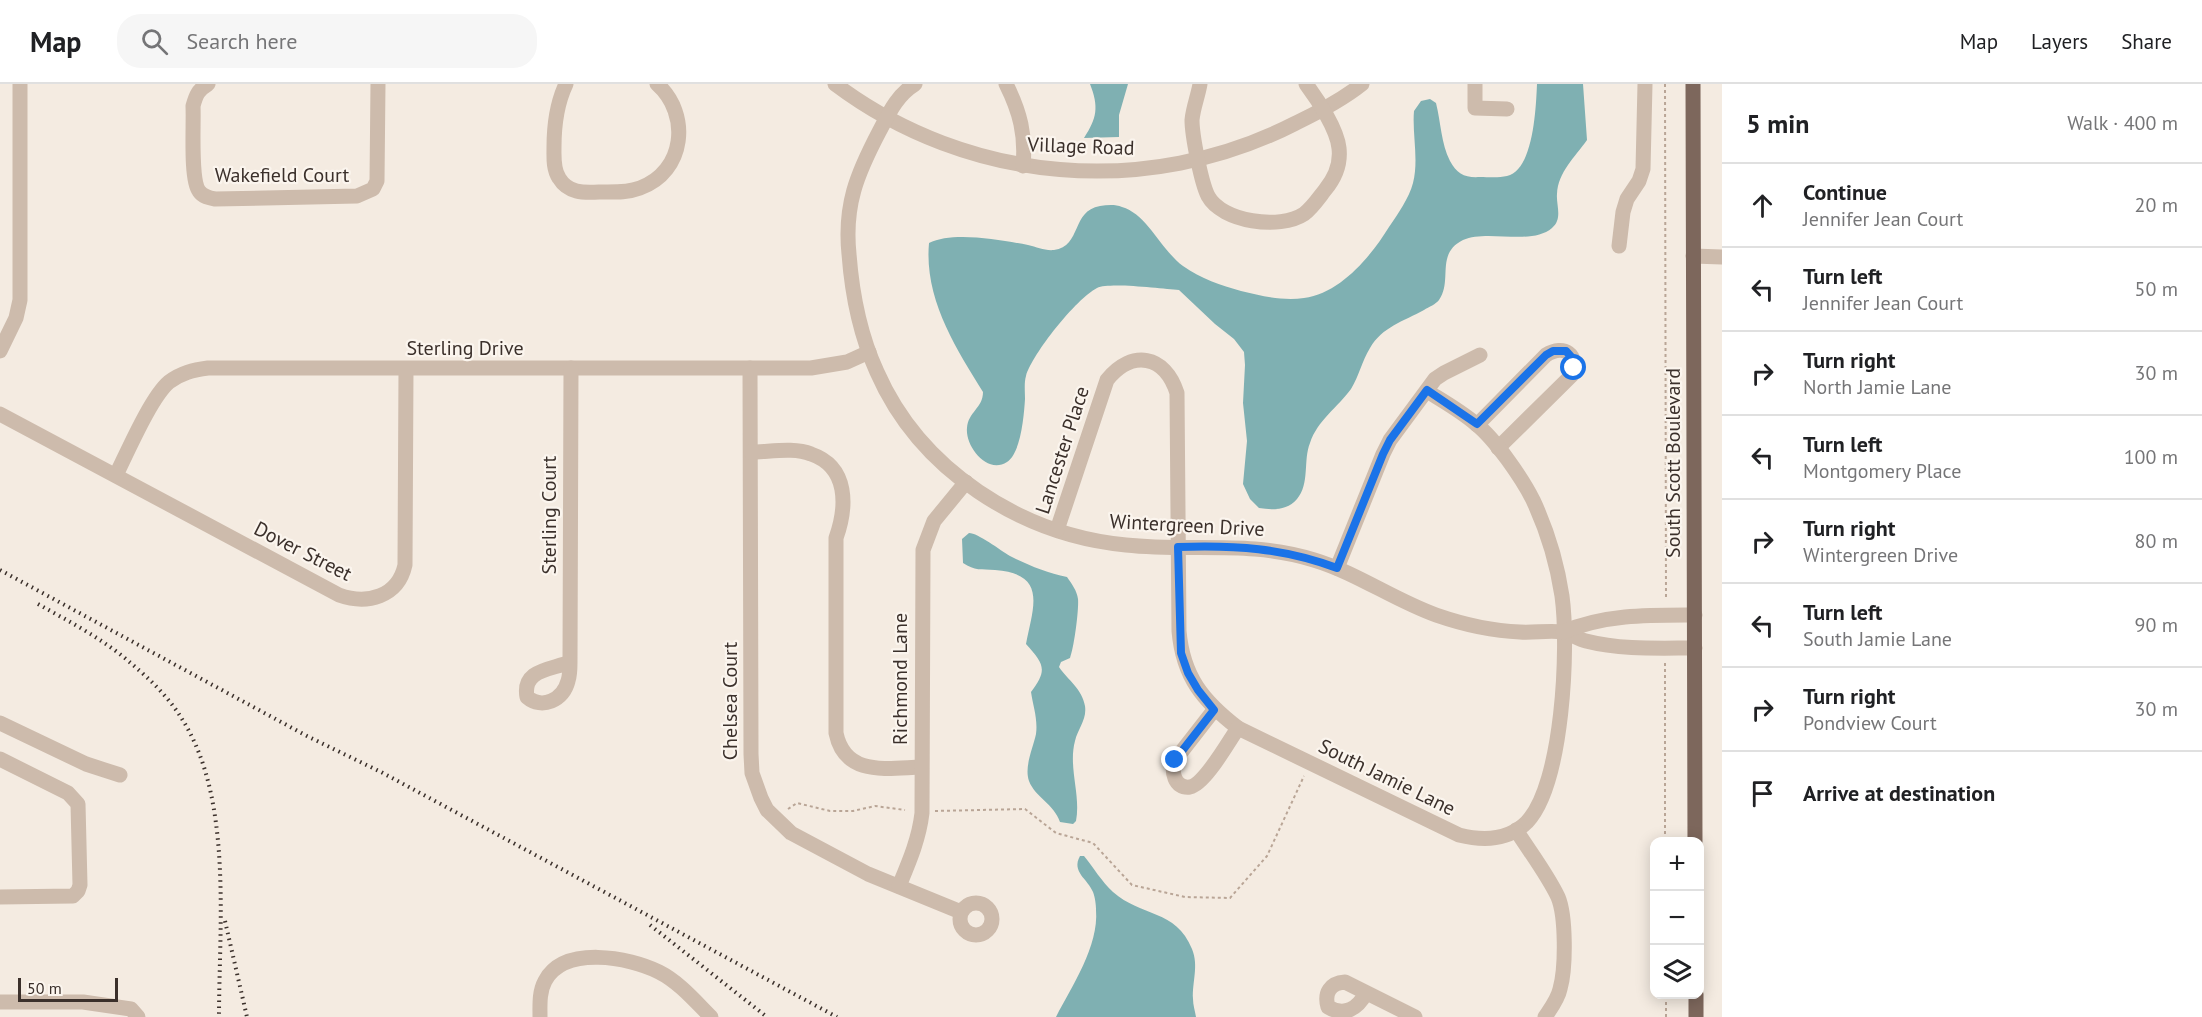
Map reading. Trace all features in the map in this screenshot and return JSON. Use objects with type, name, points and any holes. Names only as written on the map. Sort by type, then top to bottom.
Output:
[{"type":"main road","name":"South Scott Boulevard","points":[[1693,84],[1695,837]]},
{"type":"main road","points":[[1695,999],[1696,1017]]},
{"type":"street","points":[[0,351],[16,318],[20,300],[20,84]]},
{"type":"street","name":"Wakefield Court","points":[[208,84],[201,88],[195,96],[194,176],[200,192],[206,197],[215,199],[357,196],[374,189],[377,181],[378,84]]},
{"type":"street","points":[[566,84],[557,111],[554,168],[563,184],[581,193],[627,192],[639,189],[651,183],[670,165],[676,154],[680,125],[672,100],[657,84]]},
{"type":"street","name":"Village Road","points":[[835,84],[886,118],[954,148],[1023,166],[1060,171],[1101,172],[1161,167],[1199,160],[1269,137],[1322,110],[1362,84]]},
{"type":"street","name":"Wintergreen Drive","points":[[915,84],[898,99],[886,118],[861,166],[853,188],[847,232],[851,276],[861,328],[882,383],[900,412],[934,453],[978,492],[1026,518],[1057,530],[1100,542],[1145,547],[1236,546],[1264,549],[1315,560],[1337,568],[1410,604],[1464,623],[1518,632],[1563,632],[1584,624],[1617,617],[1695,615]]},
{"type":"street","points":[[1006,84],[1022,125],[1025,143],[1023,166]]},
{"type":"street","points":[[1200,84],[1192,117],[1192,130],[1208,195],[1224,212],[1236,217],[1271,223],[1293,219],[1312,207],[1331,183],[1340,159],[1336,134],[1306,84]]},
{"type":"street","points":[[1475,84],[1475,108],[1507,109]]},
{"type":"street","points":[[1619,246],[1627,199],[1639,181],[1643,169],[1645,84]]},
{"type":"street","points":[[1693,256],[1722,257]]},
{"type":"street","points":[[1477,424],[1546,355],[1560,350],[1571,355],[1574,368],[1572,375],[1498,448]]},
{"type":"street","name":"Sterling Drive","points":[[116,475],[160,391],[192,370],[208,368],[830,366],[847,362],[869,352]]},
{"type":"street","points":[[1337,568],[1390,440],[1435,379],[1480,355]]},
{"type":"street","name":"Lancester Place","points":[[1057,530],[1107,380],[1125,363],[1150,360],[1166,371],[1173,380],[1178,393],[1178,547]]},
{"type":"street","name":"Sterling Court","points":[[570,662],[571,368]]},
{"type":"street","name":"Chelsea Court","points":[[750,368],[751,754],[755,783],[767,810],[791,834],[868,873],[961,912]]},
{"type":"street","name":"Dover Street","points":[[0,414],[339,595],[358,600],[380,597],[393,588],[399,581],[405,565],[406,369]]},
{"type":"street","name":"South Jamie Lane","points":[[1178,547],[1181,653],[1193,681],[1214,710],[1238,728],[1459,835],[1488,840],[1516,830],[1535,811],[1552,764],[1563,694],[1562,597],[1551,546],[1520,478],[1477,424],[1427,390]]},
{"type":"street","points":[[751,452],[810,453],[821,459],[838,477],[844,503],[843,517],[836,538],[838,743],[849,759],[859,766],[921,767]]},
{"type":"street","name":"Richmond Lane","points":[[899,886],[920,830],[923,550],[934,521],[966,482]]},
{"type":"street","name":"Wintergreen Drive","points":[[1563,632],[1584,640],[1616,646],[1695,648]]},
{"type":"street","points":[[1214,710],[1175,760],[1172,768],[1173,775],[1182,786],[1191,787],[1203,779],[1238,728]]},
{"type":"street","points":[[0,723],[86,764],[120,775]]},
{"type":"street","points":[[0,759],[75,798],[78,804],[80,885],[73,896],[0,897]]},
{"type":"street","points":[[1516,830],[1557,897],[1562,911],[1563,974],[1560,990],[1545,1017]]},
{"type":"street","points":[[540,1017],[540,993],[552,971],[573,960],[586,957],[636,962],[661,973],[685,991],[711,1017]]},
{"type":"street","points":[[1366,993],[1414,1017]]},
{"type":"street","points":[[0,1002],[20,1009],[83,1002],[131,1009],[138,1017]]},
{"type":"path","points":[[1665,84],[1666,615]]},
{"type":"path","points":[[1665,837],[1666,648]]},
{"type":"path","points":[[935,811],[1025,809],[1056,833],[1093,843],[1132,885],[1185,897],[1230,898],[1267,856],[1305,776]]},
{"type":"path","points":[[788,809],[798,803],[830,812],[853,811],[875,806],[905,810]]},
{"type":"path","points":[[1666,999],[1666,1017]]},
{"type":"water","points":[[1090,84],[1128,84],[1119,115],[1119,137],[1084,138],[1092,124],[1095,112],[1095,99]]},
{"type":"water","points":[[1537,84],[1583,84],[1587,140],[1560,179],[1557,194],[1558,216],[1555,224],[1543,233],[1533,236],[1473,237],[1463,240],[1449,252],[1445,284],[1439,300],[1401,321],[1375,341],[1351,389],[1313,435],[1308,450],[1304,486],[1297,499],[1289,506],[1274,509],[1259,508],[1250,499],[1243,484],[1247,441],[1243,403],[1244,352],[1234,339],[1179,290],[1104,286],[1088,294],[1056,328],[1030,366],[1025,381],[1025,406],[1021,433],[1012,457],[1007,462],[992,465],[979,457],[974,450],[967,435],[967,428],[970,418],[981,402],[983,392],[952,340],[937,302],[931,283],[929,243],[939,239],[964,237],[1005,241],[1054,250],[1069,242],[1080,221],[1091,209],[1117,205],[1139,217],[1175,259],[1190,271],[1204,278],[1241,291],[1272,298],[1296,299],[1318,295],[1354,272],[1382,238],[1406,200],[1415,174],[1414,111],[1421,101],[1430,99],[1436,103],[1445,147],[1450,161],[1459,172],[1470,177],[1504,177],[1516,171],[1528,150],[1532,136]]},
{"type":"water","points":[[969,533],[1024,563],[1067,577],[1077,593],[1078,611],[1072,653],[1070,658],[1061,662],[1059,667],[1078,690],[1085,706],[1085,716],[1076,736],[1073,751],[1077,811],[1076,821],[1073,824],[1060,822],[1053,810],[1032,787],[1028,776],[1028,764],[1036,734],[1036,718],[1031,692],[1042,672],[1040,662],[1026,644],[1033,605],[1030,585],[1023,578],[1012,573],[975,568],[963,563],[962,539]]},
{"type":"water","points":[[1080,856],[1084,856],[1113,892],[1135,906],[1167,920],[1185,936],[1192,949],[1195,962],[1193,999],[1196,1017],[1056,1017],[1089,952],[1096,924],[1094,894],[1079,871]]},
{"type":"railway","points":[[0,570],[307,736],[381,772],[837,1017]]},
{"type":"railway","points":[[38,604],[99,639],[147,677],[182,719],[198,751],[209,786],[220,864],[219,1017]]},
{"type":"railway","points":[[225,921],[247,1017]]},
{"type":"railway","points":[[650,925],[767,1017]]},
{"type":"route","points":[[1175,760],[1214,710],[1188,673],[1181,653],[1178,547],[1236,546],[1264,549],[1315,560],[1337,568],[1377,466],[1390,440],[1427,390],[1477,424],[1546,355],[1553,351],[1566,351],[1574,360],[1574,368]]}]
